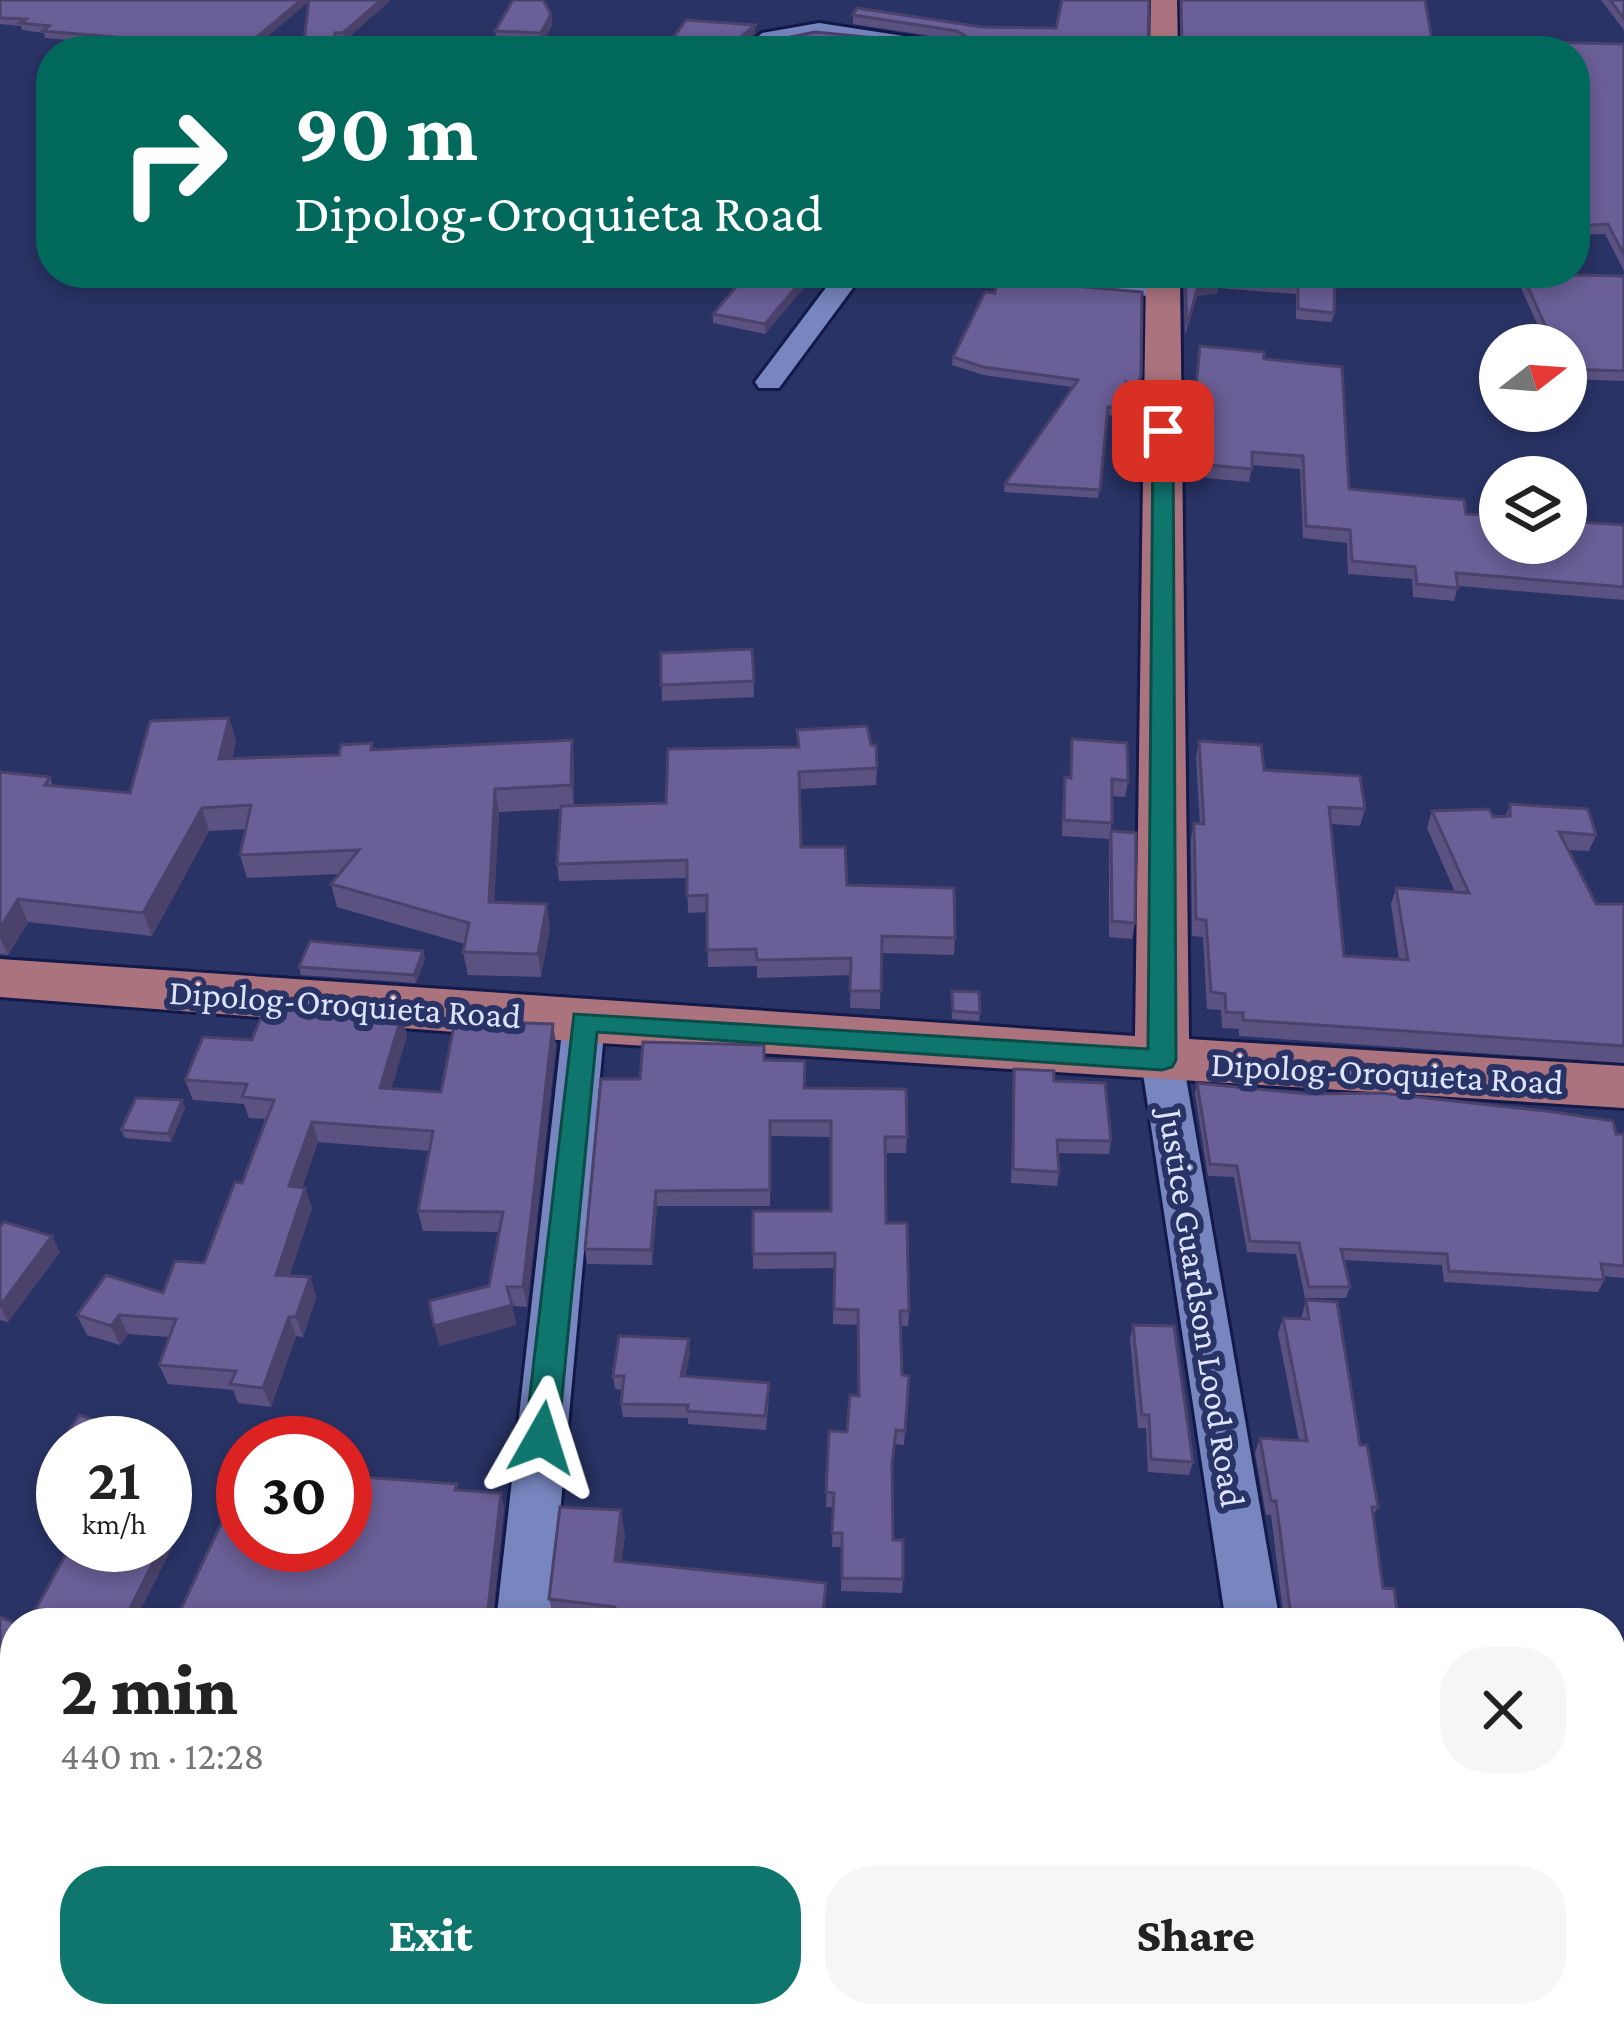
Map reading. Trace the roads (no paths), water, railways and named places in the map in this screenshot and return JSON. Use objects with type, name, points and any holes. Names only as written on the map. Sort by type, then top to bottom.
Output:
[{"type":"main road","points":[[1164,0],[1164,36]]},
{"type":"main road","name":"Justice Guardson Lood Road","points":[[1162,1060],[1163,288]]},
{"type":"main road","name":"Dipolog-Oroquieta Road","points":[[0,978],[584,1022],[1624,1087]]},
{"type":"street","points":[[770,36],[799,29],[849,36]]},
{"type":"street","points":[[769,382],[840,288]]},
{"type":"street","points":[[525,1608],[584,1022]]},
{"type":"street","name":"Justice Guardson Lood Road","points":[[1162,1060],[1251,1608]]}]
